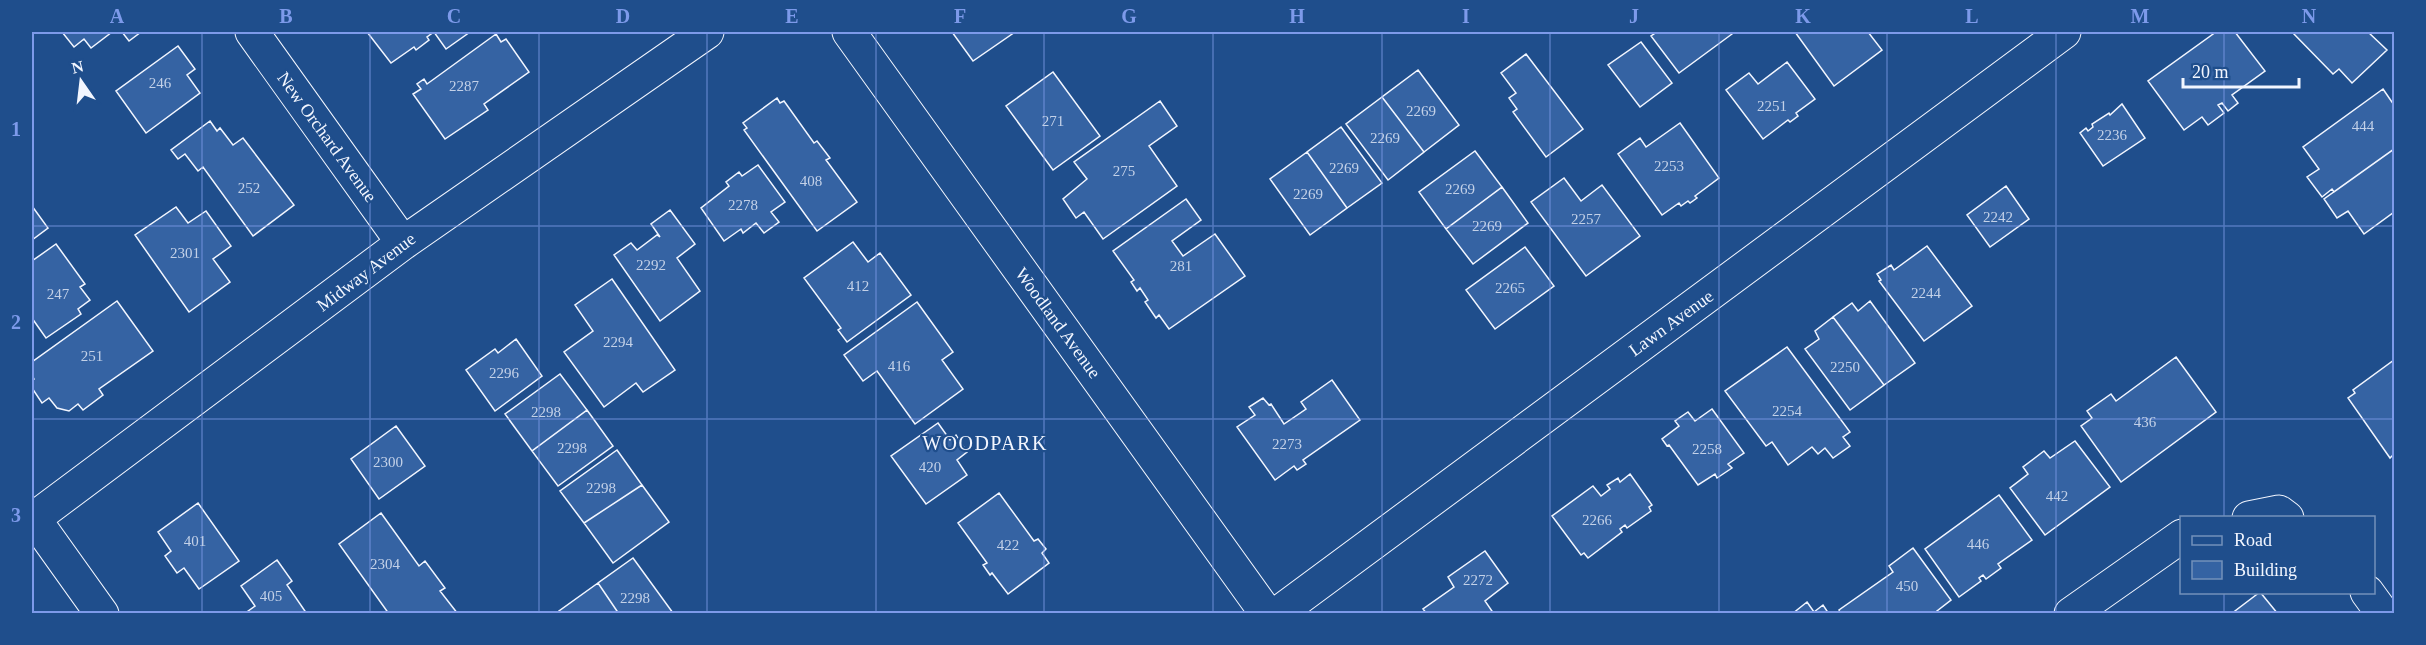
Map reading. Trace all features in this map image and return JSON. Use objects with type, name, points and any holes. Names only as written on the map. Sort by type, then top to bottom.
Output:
[{"type":"street","name":"New Orchard Avenue","points":[[252,32],[403,243]]},
{"type":"street","name":"Midway Avenue","points":[[32,518],[403,243],[707,32]]},
{"type":"street","name":"Woodland Avenue","points":[[849,32],[1267,614]]},
{"type":"street","name":"Lawn Avenue","points":[[1277,614],[2064,32]]},
{"type":"street","points":[[2259,516],[2279,512],[2284,516]]},
{"type":"street","points":[[32,518],[102,614]]},
{"type":"street","points":[[2071,614],[2180,537]]},
{"type":"street","points":[[2368,594],[2383,614]]},
{"type":"building","points":[[62,32],[112,32],[91,48],[84,39],[74,47]]},
{"type":"building","points":[[122,32],[141,32],[129,41]]},
{"type":"building","points":[[367,32],[434,32],[427,37],[429,40],[416,50],[414,47],[391,63]]},
{"type":"building","points":[[434,32],[470,32],[446,49]]},
{"type":"building","points":[[952,32],[1015,32],[973,61]]},
{"type":"building","points":[[1657,32],[1730,32],[1732,34],[1679,73],[1651,36]]},
{"type":"building","points":[[1795,32],[1868,32],[1882,50],[1834,86]]},
{"type":"building","points":[[2216,32],[2235,32],[2265,71],[2232,95],[2238,103],[2228,111],[2222,103],[2218,105],[2224,113],[2208,125],[2202,117],[2184,130],[2148,81]]},
{"type":"building","points":[[2292,32],[2368,32],[2387,50],[2352,83],[2339,69],[2333,74]]},
{"type":"building","points":[[496,34],[501,42],[506,39],[529,72],[484,104],[488,110],[445,139],[413,94],[421,89],[417,84],[424,79],[427,84]]},
{"type":"building","points":[[1641,42],[1672,83],[1640,107],[1608,65]]},
{"type":"building","points":[[178,46],[195,69],[187,75],[200,93],[146,133],[116,91]]},
{"type":"building","points":[[1526,54],[1583,129],[1546,157],[1513,112],[1517,109],[1509,98],[1516,93],[1501,73]]},
{"type":"building","points":[[1787,62],[1815,99],[1796,113],[1798,116],[1790,122],[1788,120],[1763,139],[1726,90],[1749,73],[1758,84]]},
{"type":"building","points":[[1418,70],[1459,125],[1424,152],[1382,97]]},
{"type":"building","points":[[1053,72],[1100,136],[1053,170],[1006,106]]},
{"type":"building","points":[[2383,89],[2394,105],[2394,149],[2334,192],[2332,189],[2322,197],[2307,177],[2319,169],[2303,147]]},
{"type":"building","points":[[1382,97],[1424,152],[1388,180],[1346,124]]},
{"type":"building","points":[[777,98],[780,103],[784,101],[814,143],[817,141],[830,158],[826,160],[857,202],[817,231],[744,130],[747,128],[743,123]]},
{"type":"building","points":[[1160,101],[1177,126],[1149,146],[1177,186],[1103,239],[1084,212],[1076,218],[1063,199],[1087,179],[1074,162]]},
{"type":"building","points":[[2122,104],[2145,138],[2103,166],[2080,133],[2086,128],[2088,131],[2093,127],[2092,124],[2109,113],[2110,115]]},
{"type":"building","points":[[210,121],[217,131],[220,128],[233,145],[243,138],[294,205],[253,236],[203,167],[198,171],[185,154],[178,159],[171,150]]},
{"type":"building","points":[[1680,123],[1719,178],[1695,196],[1697,198],[1690,203],[1688,201],[1681,206],[1679,203],[1662,215],[1618,154],[1640,138],[1646,147]]},
{"type":"building","points":[[1341,127],[1382,183],[1347,208],[1307,152]]},
{"type":"building","points":[[2394,149],[2394,212],[2364,234],[2348,211],[2337,218],[2324,199]]},
{"type":"building","points":[[1475,151],[1502,187],[1446,229],[1419,192]]},
{"type":"building","points":[[1307,152],[1347,208],[1310,235],[1270,179]]},
{"type":"building","points":[[758,165],[785,202],[771,212],[779,222],[764,233],[756,223],[743,233],[741,229],[724,241],[701,208],[729,186],[726,182],[739,172],[742,176]]},
{"type":"building","points":[[1564,178],[1581,201],[1602,185],[1640,236],[1586,276],[1531,202]]},
{"type":"building","points":[[2006,186],[2029,219],[1990,247],[1967,215]]},
{"type":"building","points":[[1502,187],[1528,223],[1473,264],[1446,229]]},
{"type":"building","points":[[1186,199],[1201,220],[1172,241],[1183,256],[1215,234],[1245,276],[1169,329],[1159,315],[1156,318],[1145,302],[1148,300],[1140,288],[1137,291],[1131,282],[1134,280],[1113,251]]},
{"type":"building","points":[[32,206],[48,228],[32,240]]},
{"type":"building","points":[[176,207],[188,223],[206,211],[231,246],[213,259],[230,282],[189,312],[135,235]]},
{"type":"building","points":[[670,210],[695,244],[677,258],[700,291],[660,321],[614,255],[631,243],[637,250],[657,235],[660,237],[651,224]]},
{"type":"building","points":[[853,242],[868,262],[880,253],[911,295],[847,342],[838,330],[841,328],[804,278]]},
{"type":"building","points":[[56,244],[85,284],[80,287],[90,300],[78,309],[81,314],[46,338],[34,321],[32,323],[32,261]]},
{"type":"building","points":[[1927,246],[1972,306],[1924,341],[1879,281],[1881,280],[1877,274],[1891,265],[1894,270]]},
{"type":"building","points":[[1525,247],[1554,286],[1495,329],[1466,290]]},
{"type":"building","points":[[612,279],[675,370],[643,392],[636,383],[604,407],[564,352],[593,331],[575,305]]},
{"type":"building","points":[[117,301],[153,351],[99,389],[103,395],[83,410],[78,404],[69,411],[57,408],[49,398],[42,403],[32,388],[34,379],[32,362]]},
{"type":"building","points":[[1870,301],[1915,363],[1884,385],[1833,317],[1852,303],[1858,311]]},
{"type":"building","points":[[917,302],[953,352],[942,360],[963,389],[915,424],[877,371],[863,381],[844,355]]},
{"type":"building","points":[[1833,317],[1884,385],[1850,410],[1805,349],[1819,339],[1815,331]]},
{"type":"building","points":[[516,339],[542,376],[495,411],[466,370],[495,349],[498,353]]},
{"type":"building","points":[[1787,347],[1850,432],[1843,437],[1850,446],[1833,458],[1825,448],[1818,454],[1812,447],[1788,465],[1772,442],[1766,446],[1725,391]]},
{"type":"building","points":[[2176,357],[2216,412],[2121,482],[2081,426],[2092,418],[2087,411],[2111,394],[2116,401]]},
{"type":"building","points":[[2394,360],[2394,454],[2390,458],[2348,398],[2355,393],[2353,390]]},
{"type":"building","points":[[560,374],[587,410],[532,451],[505,414]]},
{"type":"building","points":[[1332,380],[1360,420],[1303,460],[1306,464],[1297,470],[1294,466],[1275,480],[1237,427],[1255,415],[1249,407],[1263,398],[1269,405],[1271,404],[1284,424],[1306,409],[1301,402]]},
{"type":"building","points":[[1712,409],[1744,453],[1728,464],[1732,468],[1717,478],[1715,474],[1698,485],[1669,445],[1667,446],[1662,439],[1679,426],[1675,421],[1688,412],[1695,421]]},
{"type":"building","points":[[587,410],[613,446],[558,486],[532,451]]},
{"type":"building","points":[[938,423],[950,440],[956,435],[967,452],[957,460],[967,475],[926,504],[891,456]]},
{"type":"building","points":[[396,426],[425,466],[379,499],[351,459]]},
{"type":"building","points":[[2075,441],[2110,487],[2045,535],[2010,488],[2028,474],[2023,467],[2044,451],[2050,458]]},
{"type":"building","points":[[617,450],[642,485],[584,523],[560,491]]},
{"type":"building","points":[[1630,474],[1652,505],[1649,507],[1651,511],[1627,528],[1625,525],[1620,529],[1622,532],[1588,558],[1584,553],[1581,555],[1552,516],[1593,486],[1601,496],[1610,489],[1607,485],[1618,478],[1620,482]]},
{"type":"building","points":[[642,485],[669,522],[613,563],[584,523]]},
{"type":"building","points":[[999,493],[1034,541],[1038,539],[1046,549],[1042,553],[1049,563],[1008,594],[992,573],[990,575],[983,565],[987,563],[958,523]]},
{"type":"building","points":[[1999,495],[2032,540],[1998,564],[2001,568],[1986,579],[1983,575],[1979,578],[1981,581],[1959,597],[1925,549]]},
{"type":"building","points":[[198,503],[239,561],[199,589],[184,568],[177,573],[165,556],[171,551],[158,532]]},
{"type":"building","points":[[381,513],[419,566],[425,561],[445,588],[440,591],[458,614],[389,614],[339,544]]},
{"type":"building","points":[[1913,548],[1951,600],[1933,614],[1841,614],[1839,610],[1893,572],[1889,566]]},
{"type":"building","points":[[1485,551],[1508,583],[1485,601],[1494,614],[1427,614],[1423,609],[1454,587],[1448,577]]},
{"type":"building","points":[[633,558],[673,613],[619,614],[598,583]]},
{"type":"building","points":[[277,560],[292,581],[287,585],[307,614],[244,614],[255,606],[241,586]]},
{"type":"building","points":[[598,583],[619,614],[561,614],[559,611]]},
{"type":"building","points":[[2257,594],[2262,594],[2278,614],[2231,614]]},
{"type":"building","points":[[1807,602],[1814,612],[1823,605],[1829,614],[1792,614]]},
{"type":"district","name":"WOODPARK","points":[[985,443]]}]
